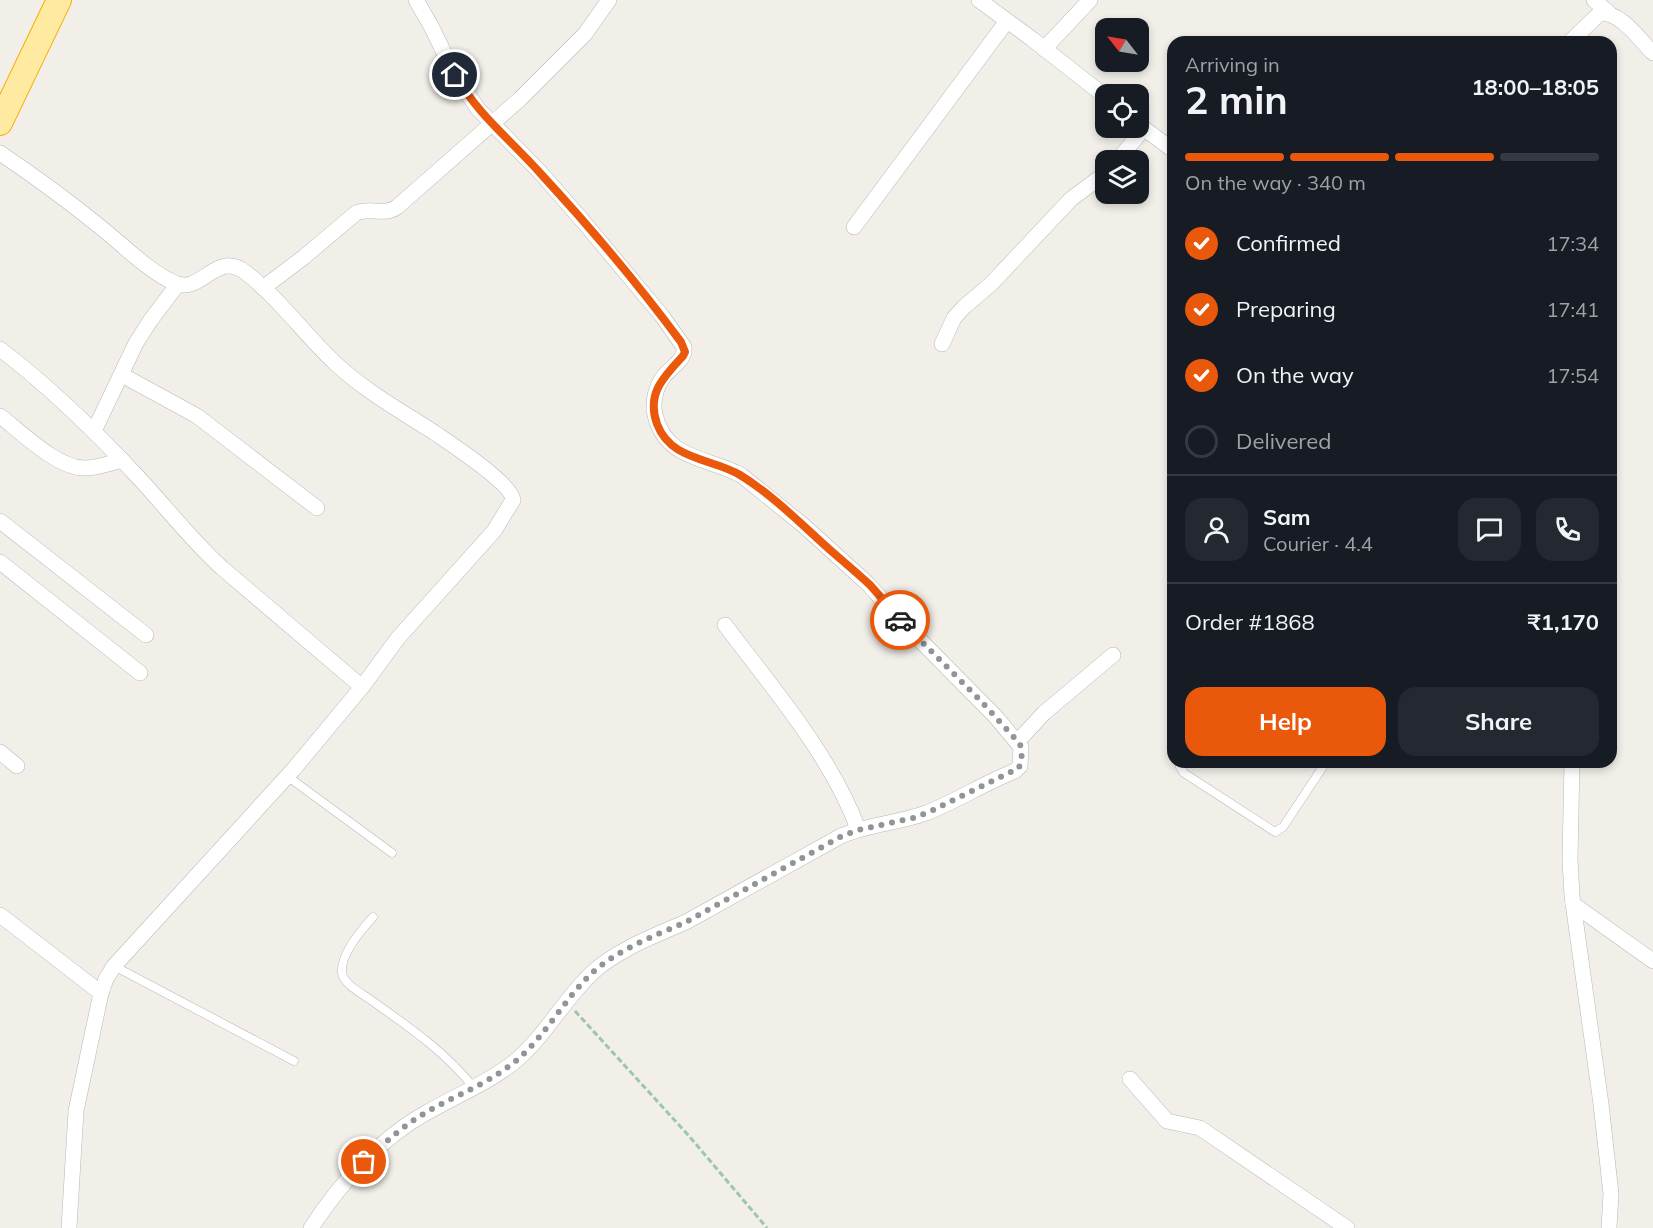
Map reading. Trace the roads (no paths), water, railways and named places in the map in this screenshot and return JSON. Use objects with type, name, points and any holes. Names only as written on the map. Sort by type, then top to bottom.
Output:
[{"type":"highway","points":[[1,117],[59,0]]},
{"type":"street","points":[[311,1228],[330,1199],[351,1174],[377,1150],[424,1113],[474,1089],[515,1062],[537,1041],[591,974],[608,961],[686,922],[828,843],[858,830],[913,818],[929,812],[1015,771],[1020,766],[1022,754],[1018,741],[868,584],[803,525],[741,476],[730,470],[694,459],[679,451],[665,437],[654,411],[655,397],[660,382],[683,356],[684,347],[662,316],[582,220],[539,171],[491,124],[466,94],[416,0]]},
{"type":"street","points":[[263,288],[356,213],[366,209],[387,212],[393,210],[520,99],[585,34],[609,0]]},
{"type":"street","points":[[979,0],[1095,88]]},
{"type":"street","points":[[1044,49],[1090,0]]},
{"type":"street","points":[[1594,0],[1617,17],[1653,53]]},
{"type":"street","points":[[1576,36],[1599,13],[1608,12]]},
{"type":"street","points":[[854,227],[1007,21]]},
{"type":"street","points":[[1149,132],[1167,146]]},
{"type":"street","points":[[0,153],[38,178],[145,263],[182,286],[192,285],[216,269],[225,266],[244,271],[355,380],[464,453],[513,494],[511,507],[494,531],[398,638],[362,687],[287,776],[114,966],[106,979],[76,1111],[69,1228]]},
{"type":"street","points":[[942,344],[950,325],[964,307],[991,284],[1071,199],[1095,180]]},
{"type":"street","points":[[94,431],[136,343],[178,284]]},
{"type":"street","points":[[0,349],[51,391],[94,431],[201,549],[362,687]]},
{"type":"street","points":[[122,375],[197,416],[316,508]]},
{"type":"street","points":[[0,416],[53,457],[69,465],[84,468],[122,460]]},
{"type":"street","points":[[0,521],[146,635]]},
{"type":"street","points":[[0,562],[140,673]]},
{"type":"street","points":[[725,625],[830,770],[858,830]]},
{"type":"street","points":[[1018,741],[1044,713],[1113,655]]},
{"type":"street","points":[[0,752],[17,766]]},
{"type":"street","points":[[1572,768],[1570,859],[1573,904],[1601,1104],[1611,1194],[1609,1228]]},
{"type":"street","points":[[1573,904],[1653,961]]},
{"type":"street","points":[[0,915],[101,993]]},
{"type":"street","points":[[1130,1079],[1167,1121],[1200,1128],[1347,1228]]},
{"type":"lane","points":[[1181,768],[1275,832],[1283,827],[1322,768]]},
{"type":"lane","points":[[287,776],[392,853]]},
{"type":"lane","points":[[373,917],[359,933],[349,950],[343,964],[342,974],[348,984],[442,1053],[458,1068],[474,1089]]},
{"type":"lane","points":[[114,966],[294,1061]]}]
